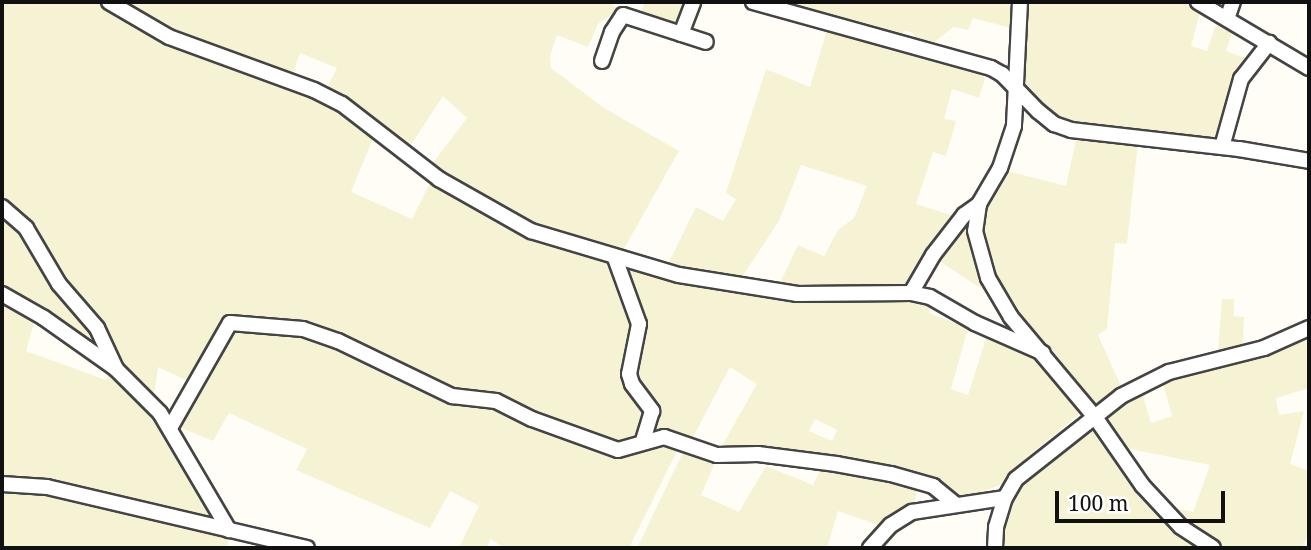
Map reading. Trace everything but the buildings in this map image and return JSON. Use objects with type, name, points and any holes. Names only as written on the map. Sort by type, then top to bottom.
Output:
[{"type":"street","points":[[109,2],[169,37],[342,104],[439,179],[531,231],[679,275],[797,294],[911,293],[930,297],[975,323],[1043,353]]},
{"type":"street","points":[[681,34],[694,2]]},
{"type":"street","points":[[753,2],[991,68],[1016,87],[1054,124],[1071,130],[1222,147],[1309,161]]},
{"type":"street","points":[[1020,2],[1013,126],[1000,168],[979,204],[975,231],[988,278],[1011,317],[1095,417],[1158,504],[1181,527],[1213,548]]},
{"type":"street","points":[[1199,2],[1309,68]]},
{"type":"street","points":[[1227,19],[1233,2]]},
{"type":"street","points":[[602,61],[612,32],[623,15],[706,42]]},
{"type":"street","points":[[1222,147],[1241,79],[1269,43]]},
{"type":"street","points":[[911,293],[933,255],[964,215],[979,204]]},
{"type":"street","points":[[2,207],[26,228],[60,284],[97,328],[116,369]]},
{"type":"street","points":[[615,258],[639,324],[629,374],[632,384],[652,411],[643,440]]},
{"type":"street","points":[[2,293],[44,318],[116,369],[160,413],[243,548]]},
{"type":"street","points":[[170,428],[230,323],[321,333],[452,396],[496,401],[532,419],[618,450],[628,450],[643,440],[664,437],[717,455],[791,457],[891,474],[933,486],[955,504]]},
{"type":"street","points":[[995,548],[996,527],[1005,498],[1016,480],[1121,396],[1169,372],[1264,348],[1309,328]]},
{"type":"street","points":[[2,484],[47,487],[307,548]]},
{"type":"street","points":[[870,548],[891,525],[912,512],[1005,498]]},
{"type":"shaded area","points":[[2,2],[99,2],[138,27],[330,103],[374,136],[351,192],[412,219],[432,179],[534,240],[612,262],[636,326],[624,370],[649,412],[640,437],[624,448],[467,396],[324,331],[230,320],[192,383],[158,367],[154,395],[120,368],[46,255],[30,219],[2,201]]},
{"type":"shaded area","points":[[119,2],[613,2],[612,5],[621,8],[598,24],[588,47],[557,35],[550,56],[551,68],[604,108],[679,151],[620,256],[532,227],[429,168],[467,118],[443,96],[407,151],[326,90],[337,68],[300,53],[291,79],[169,34]]},
{"type":"shaded area","points":[[645,2],[690,2],[680,30],[639,16]]},
{"type":"shaded area","points":[[767,2],[1013,2],[1011,28],[973,18],[968,30],[953,27],[929,47],[912,44],[914,33],[904,30],[901,41]]},
{"type":"shaded area","points":[[1026,2],[1189,2],[1201,9],[1191,46],[1207,51],[1217,21],[1233,30],[1226,51],[1249,59],[1219,143],[1072,126],[1044,112],[1022,86]]},
{"type":"shaded area","points":[[827,30],[981,73],[985,79],[979,98],[952,89],[944,119],[956,121],[946,156],[933,152],[916,204],[954,216],[909,289],[778,287],[798,245],[824,256],[838,230],[854,218],[867,186],[801,165],[779,221],[740,280],[667,266],[696,207],[723,221],[736,199],[726,193],[766,69],[810,87]]},
{"type":"shaded area","points":[[1077,135],[1138,143],[1127,244],[1115,243],[1107,329],[1098,335],[1121,386],[1095,409],[1016,315],[987,262],[981,226],[983,209],[1007,171],[1066,186]]},
{"type":"shaded area","points":[[2,211],[10,216],[95,335],[88,343],[2,289]]},
{"type":"shaded area","points":[[966,218],[971,224],[970,246],[988,293],[936,259]]},
{"type":"shaded area","points":[[621,264],[671,278],[909,298],[931,304],[929,313],[968,328],[951,389],[968,395],[987,335],[1038,357],[1083,411],[1026,458],[1008,482],[960,500],[853,462],[775,449],[719,451],[757,384],[730,367],[692,439],[649,433],[655,410],[637,385],[633,368],[645,327]],"holes":[[[815,419],[837,430],[832,441],[809,431]]]},
{"type":"shaded area","points":[[1222,299],[1234,299],[1234,316],[1244,317],[1243,345],[1218,351]]},
{"type":"shaded area","points":[[2,304],[35,320],[26,351],[106,380],[111,370],[155,417],[219,522],[2,479]]},
{"type":"shaded area","points":[[234,328],[300,332],[610,452],[648,442],[680,445],[629,548],[504,548],[491,539],[486,548],[459,548],[479,506],[450,491],[430,528],[296,470],[307,449],[229,413],[213,441],[177,426]]},
{"type":"shaded area","points":[[1309,339],[1309,388],[1276,398],[1279,415],[1304,411],[1290,464],[1309,471],[1309,533],[1302,548],[1221,548],[1164,506],[1193,512],[1210,465],[1120,447],[1102,419],[1132,395],[1142,392],[1151,423],[1172,416],[1162,380],[1276,352]]},
{"type":"shaded area","points":[[1087,429],[1100,432],[1155,512],[1190,542],[1189,548],[1001,548],[1000,538],[1021,484]]},
{"type":"shaded area","points":[[685,448],[716,460],[701,495],[739,512],[766,466],[813,485],[823,465],[918,486],[913,509],[884,527],[838,511],[827,548],[637,548]]},
{"type":"shaded area","points":[[2,490],[44,493],[229,537],[227,548],[2,548]]}]
